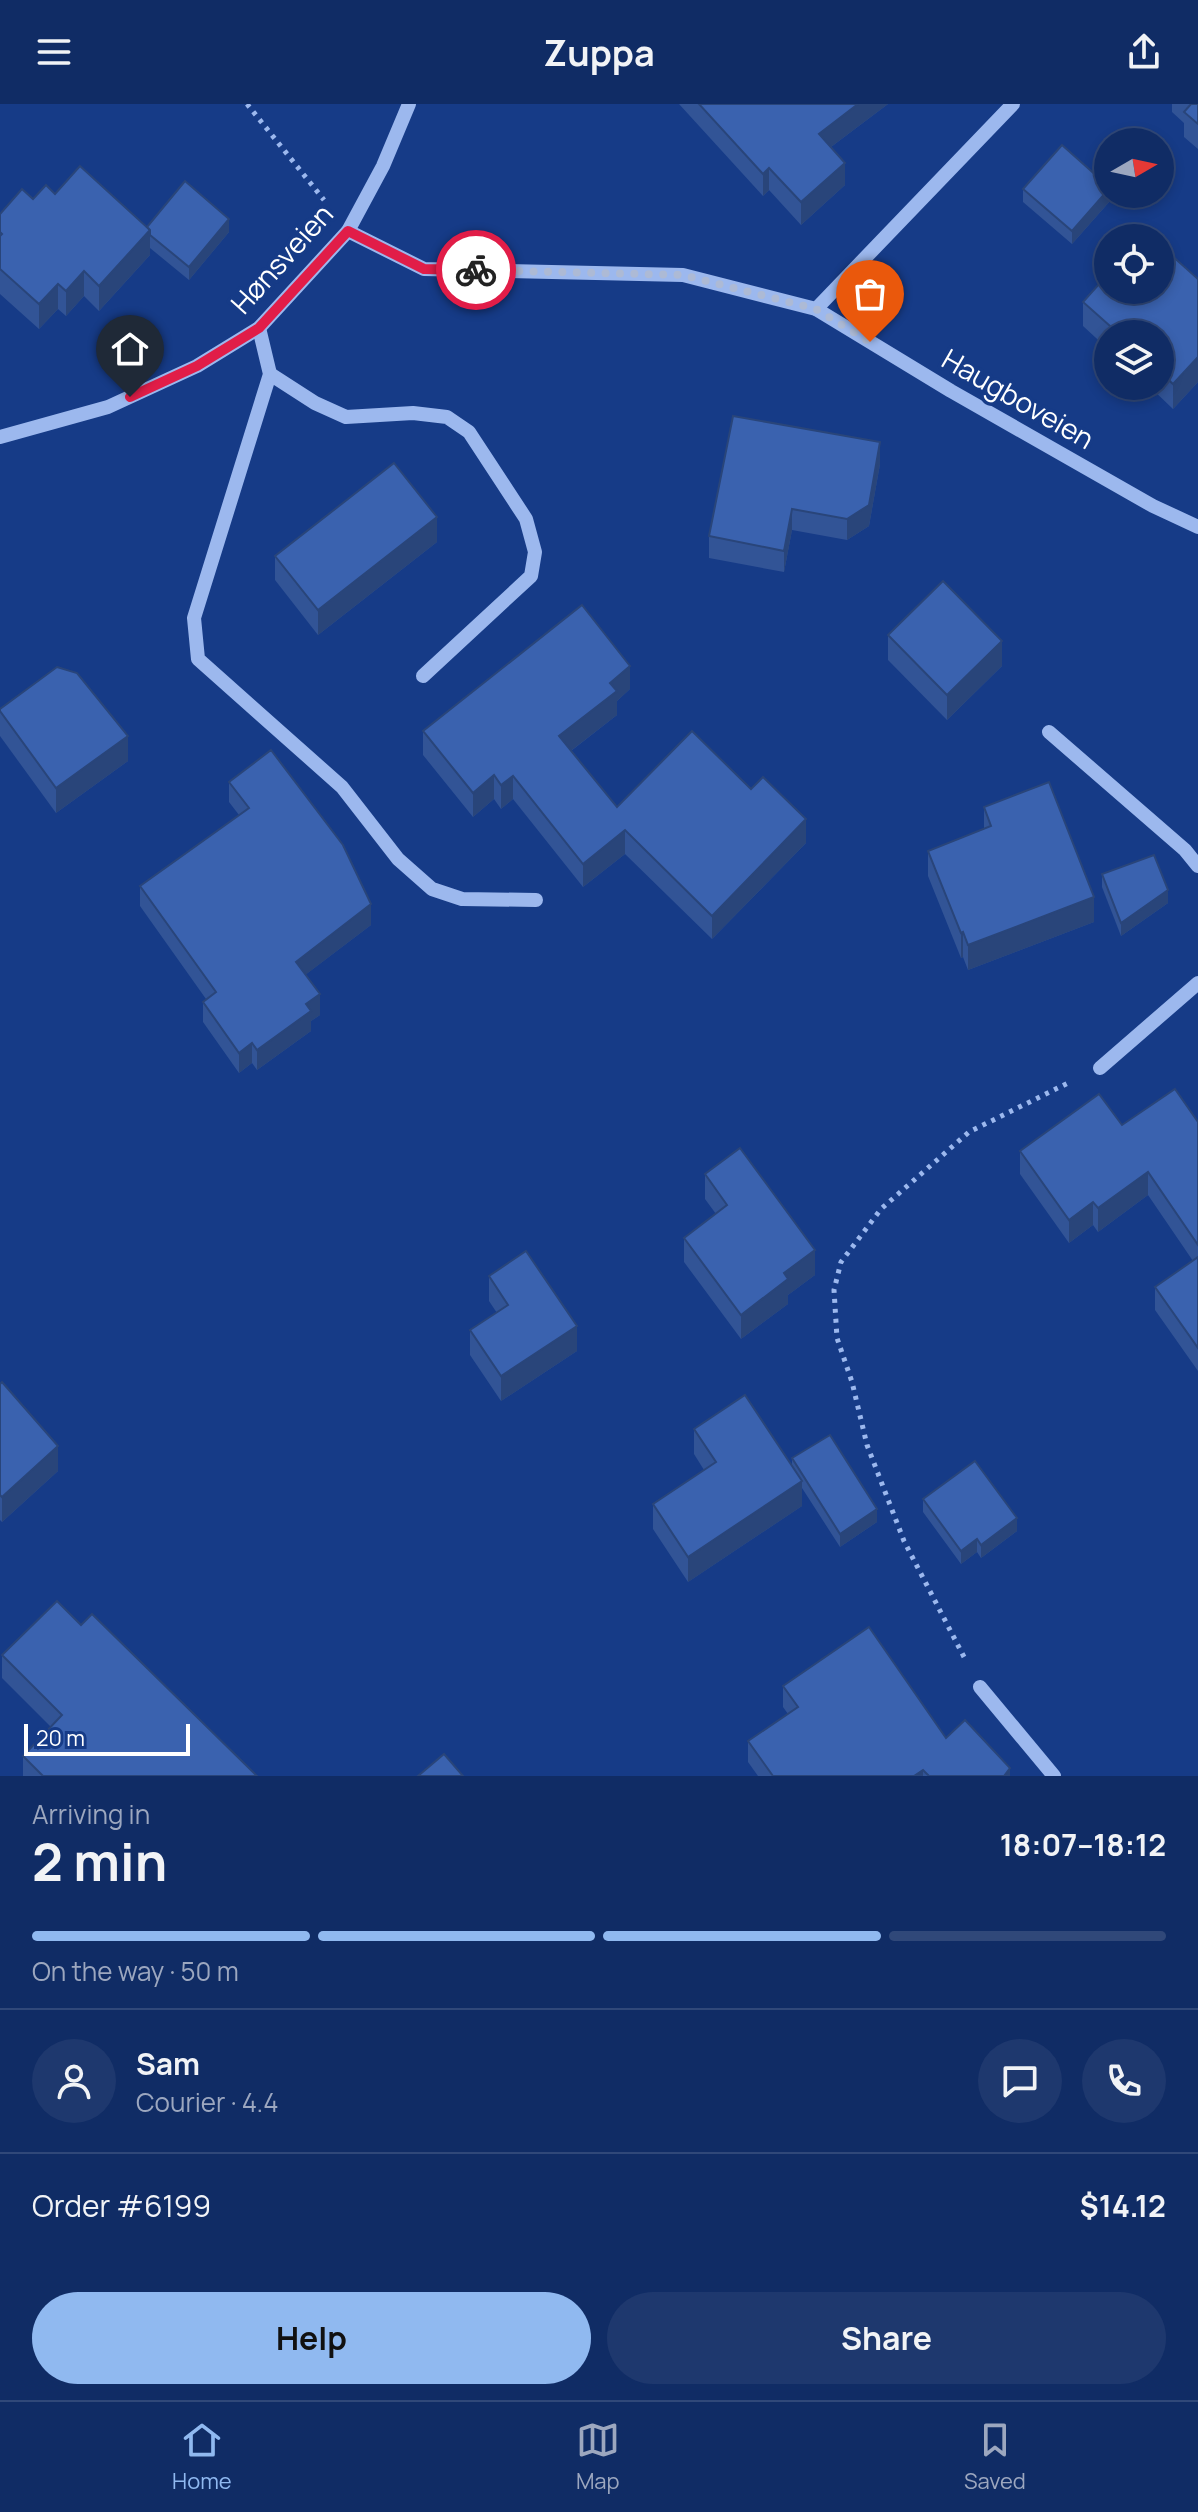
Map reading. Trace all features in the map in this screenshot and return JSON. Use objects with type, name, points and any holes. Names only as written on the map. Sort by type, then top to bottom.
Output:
[{"type":"street","name":"Hønsveien","points":[[0,437],[108,407],[197,366],[259,328],[348,231],[383,166],[409,104]]},
{"type":"street","points":[[816,309],[1013,104]]},
{"type":"street","name":"Haugboveien","points":[[348,231],[424,269],[683,275],[816,309],[1126,491],[1198,527]]},
{"type":"street","points":[[259,328],[270,374],[194,618],[198,659],[342,787],[398,859],[432,889],[462,899],[536,900]]},
{"type":"street","points":[[270,374],[315,403],[346,417],[413,413],[447,417],[469,432],[526,519],[535,552],[531,576],[423,676]]},
{"type":"street","points":[[1049,732],[1185,850],[1198,866]]},
{"type":"street","points":[[1100,1068],[1198,983]]},
{"type":"street","points":[[980,1687],[1054,1776]]},
{"type":"path","points":[[247,104],[348,231]]},
{"type":"path","points":[[980,1687],[904,1541],[867,1445],[852,1382],[837,1338],[834,1290],[841,1262],[881,1209],[969,1132],[1100,1068]]},
{"type":"building","points":[[699,104],[858,104],[819,134],[845,163],[801,202],[769,168],[763,174]]},
{"type":"building","points":[[1191,104],[1198,104],[1198,124],[1184,112]]},
{"type":"building","points":[[1062,145],[1094,174],[1094,206],[1072,231],[1023,189]]},
{"type":"building","points":[[80,166],[150,230],[99,286],[84,271],[66,291],[58,284],[39,304],[0,269],[0,214],[22,189],[33,199],[46,185],[55,194]]},
{"type":"building","points":[[185,181],[229,219],[189,267],[150,235],[147,227]]},
{"type":"building","points":[[1174,258],[1198,279],[1198,357],[1174,383],[1174,320],[1103,320],[1083,302],[1094,290],[1094,304],[1174,304]]},
{"type":"building","points":[[733,416],[880,442],[869,505],[847,519],[792,509],[784,551],[709,536]]},
{"type":"building","points":[[394,463],[437,517],[318,610],[275,556]]},
{"type":"building","points":[[943,581],[1002,641],[947,695],[888,635]]},
{"type":"building","points":[[582,605],[630,666],[610,683],[617,691],[559,736],[617,807],[692,731],[751,789],[763,777],[806,819],[712,916],[625,830],[583,864],[513,776],[501,785],[494,775],[473,793],[423,731]]},
{"type":"building","points":[[57,667],[77,673],[128,736],[56,788],[0,709]]},
{"type":"building","points":[[271,750],[343,845],[371,904],[296,962],[320,994],[306,1004],[311,1011],[257,1050],[252,1043],[239,1053],[203,1002],[216,992],[140,886],[249,808],[229,782]]},
{"type":"building","points":[[1049,782],[1094,897],[968,945],[928,851],[991,826],[984,807]]},
{"type":"building","points":[[1154,855],[1168,890],[1121,923],[1102,874]]},
{"type":"building","points":[[1175,1089],[1198,1122],[1198,1245],[1148,1172],[1098,1208],[1093,1202],[1069,1220],[1020,1151],[1099,1094],[1122,1125]]},
{"type":"building","points":[[740,1148],[815,1250],[784,1273],[788,1279],[741,1315],[684,1238],[727,1205],[705,1174]]},
{"type":"building","points":[[526,1251],[577,1326],[501,1376],[470,1330],[508,1305],[489,1276]]},
{"type":"building","points":[[1198,1257],[1198,1348],[1155,1287]]},
{"type":"building","points":[[2,1382],[58,1446],[2,1497],[0,1384]]},
{"type":"building","points":[[745,1395],[802,1481],[688,1557],[653,1504],[716,1462],[694,1429]]},
{"type":"building","points":[[830,1435],[877,1509],[840,1534],[792,1458]]},
{"type":"building","points":[[975,1461],[1017,1518],[981,1545],[977,1539],[961,1551],[923,1499]]},
{"type":"building","points":[[57,1601],[81,1625],[92,1614],[257,1776],[43,1776],[23,1756],[62,1715],[2,1655]]},
{"type":"building","points":[[869,1627],[946,1738],[965,1720],[1010,1768],[1004,1776],[929,1776],[923,1770],[914,1776],[773,1776],[748,1741],[798,1707],[783,1686]]},
{"type":"building","points":[[444,1754],[463,1776],[418,1776]]},
{"type":"way so far","points":[[476,270],[683,275],[816,309],[870,342]]},
{"type":"route","points":[[130,397],[197,366],[259,328],[348,231],[424,269],[476,270]]}]
